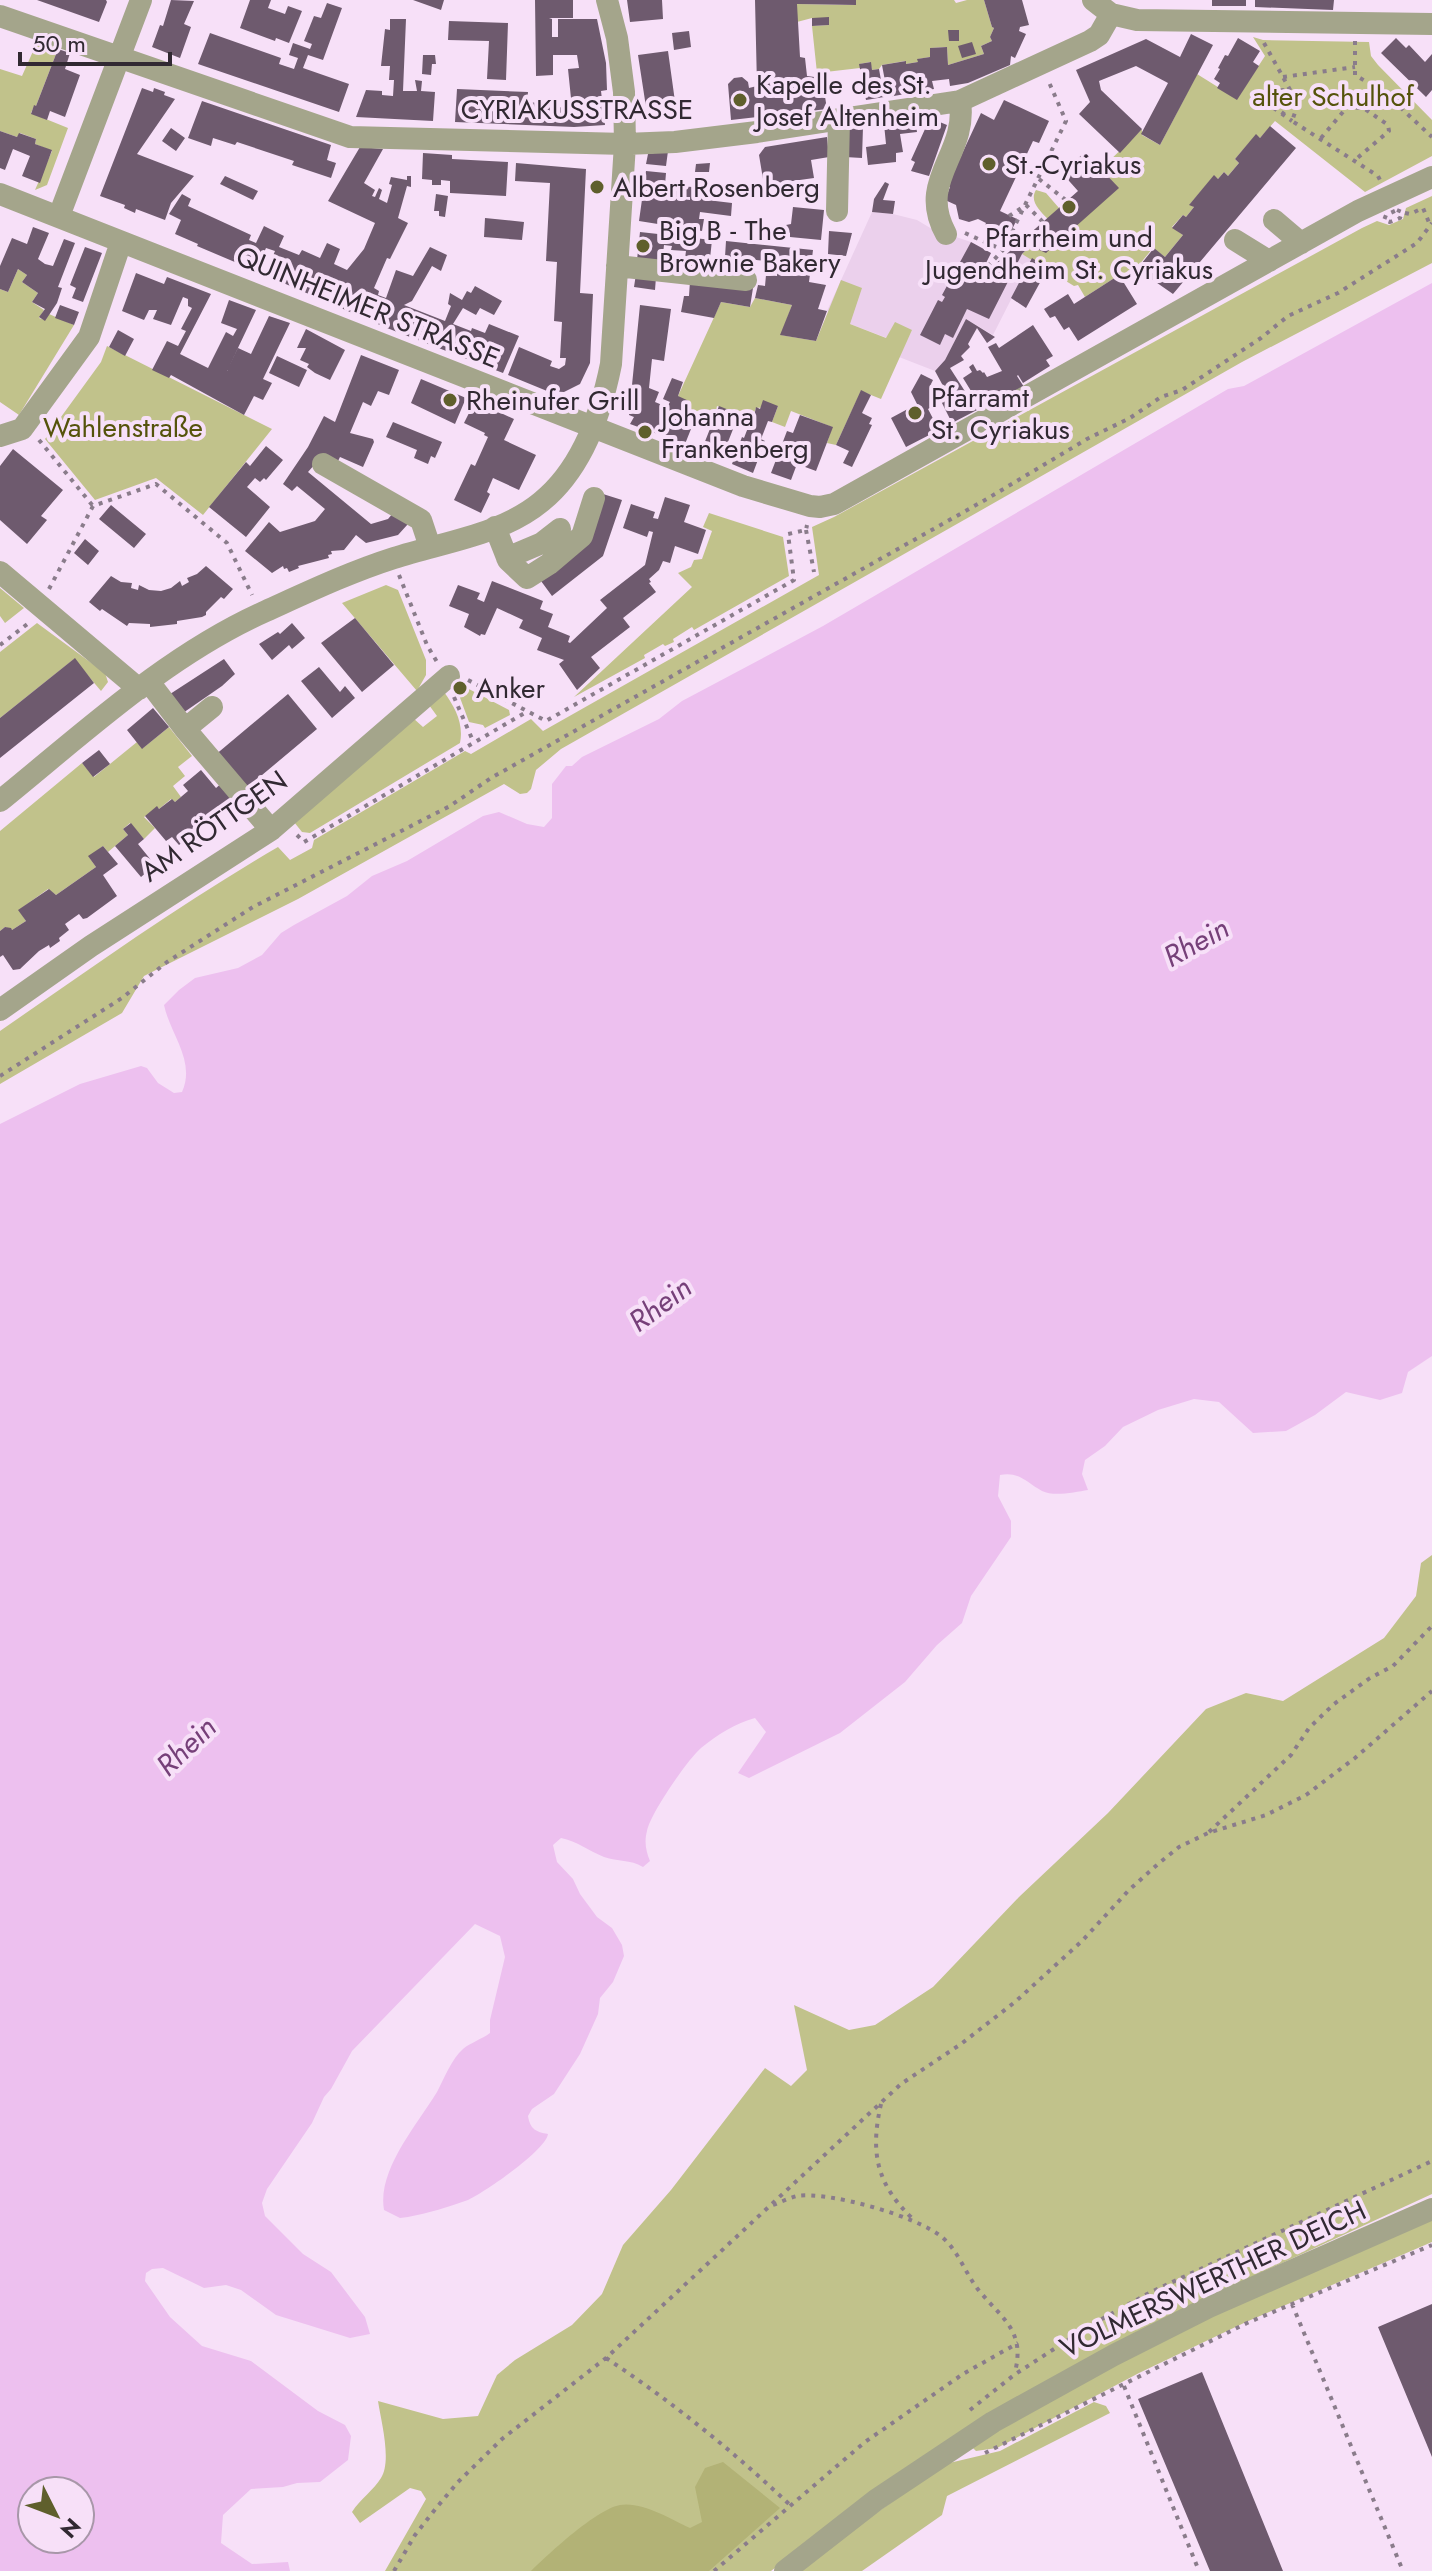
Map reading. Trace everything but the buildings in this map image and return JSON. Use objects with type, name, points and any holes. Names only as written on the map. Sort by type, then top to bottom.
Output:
[{"type":"street","points":[[59,216],[141,0]]},
{"type":"street","points":[[0,801],[144,685],[199,647],[261,613],[393,558],[495,527],[527,513],[561,482],[593,428],[611,364],[625,144],[624,92],[617,38],[607,0]]},
{"type":"street","points":[[1383,0],[1384,23]]},
{"type":"street","name":"CYRIAKUSSTRASSE","points":[[0,16],[350,137],[625,144],[675,142],[960,101],[1099,35],[1102,7],[1137,20],[1432,24]]},
{"type":"street","points":[[943,228],[935,209],[937,187],[958,136],[960,101]]},
{"type":"street","points":[[837,211],[839,119]]},
{"type":"street","points":[[810,506],[834,504],[1358,211],[1432,177]]},
{"type":"street","name":"QUINHEIMER STRASSE","points":[[0,194],[743,486],[810,506]]},
{"type":"street","points":[[1274,220],[1301,243]]},
{"type":"street","points":[[1235,240],[1269,261]]},
{"type":"street","points":[[0,436],[22,429],[89,337],[121,242]]},
{"type":"street","points":[[617,266],[746,280]]},
{"type":"street","points":[[323,464],[421,520],[430,547]]},
{"type":"street","points":[[495,527],[507,558],[527,578],[582,536],[594,498]]},
{"type":"street","points":[[507,558],[542,543],[560,529]]},
{"type":"street","points":[[0,572],[44,611],[144,685],[271,830]]},
{"type":"street","name":"AM RÖTTGEN","points":[[0,1010],[91,946],[271,830],[449,676]]},
{"type":"street","points":[[185,729],[212,707]]},
{"type":"street","name":"VOLMERSWERTHER DEICH","points":[[785,2571],[876,2500],[956,2445],[1114,2355],[1209,2307],[1432,2209]]},
{"type":"path","points":[[1262,21],[1262,40],[1298,104],[1292,121]]},
{"type":"path","points":[[1355,23],[1355,75],[1385,93],[1432,137]]},
{"type":"path","points":[[989,265],[1003,250],[1066,121],[1040,63]]},
{"type":"path","points":[[1283,77],[1355,67]]},
{"type":"path","points":[[1282,115],[1292,101],[1283,90],[1277,91],[1268,104],[1282,115],[1378,176]]},
{"type":"path","points":[[1321,138],[1348,106],[1373,113],[1388,125],[1389,131],[1355,160]]},
{"type":"path","points":[[1039,179],[1067,201]]},
{"type":"path","points":[[1009,216],[1026,205]]},
{"type":"path","points":[[1026,205],[1043,222]]},
{"type":"path","points":[[0,1076],[122,998],[167,962],[253,907],[450,806],[491,778],[985,500],[1087,439],[1130,418],[1161,397],[1182,390],[1261,338],[1288,316],[1338,293],[1417,243],[1431,224],[1423,208],[1410,214]]},
{"type":"path","points":[[943,228],[1003,250]]},
{"type":"path","points":[[22,429],[41,441],[93,506]]},
{"type":"path","points":[[0,645],[44,611],[50,586],[93,506],[156,484],[227,543],[261,613]]},
{"type":"path","points":[[810,506],[806,530],[814,572]]},
{"type":"path","points":[[449,676],[473,682],[546,721],[794,580],[788,534],[806,530]]},
{"type":"path","points":[[393,558],[427,645],[449,676],[473,741]]},
{"type":"path","points":[[297,834],[304,842],[528,711]]},
{"type":"path","points":[[1208,1833],[1291,1755],[1309,1728],[1334,1704],[1393,1666],[1432,1626]]},
{"type":"path","points":[[394,2571],[415,2535],[458,2482],[502,2439],[606,2358],[901,2084],[961,2044],[1015,2002],[1082,1941],[1129,1890],[1179,1847],[1208,1833],[1266,1815],[1306,1795],[1355,1758],[1432,1691]]},
{"type":"path","points":[[882,2102],[875,2145],[884,2183],[899,2205],[955,2250],[981,2293],[1005,2318],[1018,2343],[1014,2375],[1091,2325],[1149,2293],[1432,2161]]},
{"type":"path","points":[[771,2205],[797,2196],[816,2197],[882,2209],[915,2220]]},
{"type":"path","points":[[956,2445],[967,2455],[974,2456],[997,2449],[1247,2323],[1432,2245]]},
{"type":"path","points":[[1292,2304],[1403,2571]]},
{"type":"path","points":[[714,2571],[865,2442],[963,2374],[1018,2343]]},
{"type":"path","points":[[606,2358],[652,2388],[761,2477],[790,2505]]},
{"type":"path","points":[[1124,2386],[1199,2571]]},
{"type":"shaded area","points":[[872,212],[917,220],[932,229],[971,242],[991,253],[986,263],[993,266],[1015,247],[1032,258],[993,335],[966,319],[945,360],[935,371],[899,357],[912,330],[887,338],[850,324],[827,311]]},
{"type":"shaded area","points":[[723,2462],[780,2508],[709,2571],[531,2571],[586,2523],[620,2505],[646,2508],[690,2528],[702,2522],[695,2487],[705,2468]]},
{"type":"green space","points":[[856,0],[954,0],[956,3],[984,0],[994,28],[990,37],[992,41],[981,46],[984,54],[948,65],[947,47],[931,48],[930,57],[918,59],[918,62],[882,65],[872,70],[870,62],[860,64],[860,68],[817,73],[812,26],[829,25],[829,18],[797,22],[797,4],[855,5]]},
{"type":"green space","name":"alter Schulhof","points":[[1253,37],[1263,40],[1369,42],[1371,56],[1378,65],[1432,120],[1432,156],[1365,192],[1275,121],[1260,138],[1256,135],[1235,159],[1239,163],[1228,176],[1224,172],[1218,179],[1214,176],[1190,204],[1194,207],[1172,227],[1183,235],[1165,257],[1153,248],[1124,283],[1116,277],[1085,297],[1078,285],[1074,286],[1022,254],[1030,246],[1046,252],[1118,188],[1101,169],[1142,129],[1142,135],[1160,145],[1197,74],[1237,99],[1265,56]]},
{"type":"green space","points":[[38,40],[58,49],[31,113],[68,128],[47,185],[35,190],[52,151],[35,144],[36,139],[0,131],[0,69],[22,76]]},
{"type":"green space","points":[[1036,190],[1046,193],[1059,208],[1048,219],[1035,202]]},
{"type":"green space","points":[[1432,196],[1432,263],[1242,362],[561,749],[536,770],[527,793],[520,794],[504,784],[298,899],[144,976],[122,1013],[0,1084],[0,1031],[242,868],[278,847],[290,860],[312,848],[314,840],[465,751],[471,754],[531,719],[543,731],[819,575],[812,527],[1362,228],[1377,221],[1389,225],[1403,219],[1406,208]]},
{"type":"green space","points":[[18,269],[27,275],[22,282],[38,293],[32,302],[44,310],[39,318],[45,320],[49,314],[74,325],[19,415],[0,402],[0,289],[8,292]]},
{"type":"green space","points":[[841,280],[862,288],[850,324],[886,338],[895,322],[912,330],[881,399],[861,391],[836,445],[827,443],[832,427],[791,411],[785,427],[772,422],[778,406],[756,408],[754,420],[717,406],[714,420],[685,410],[678,396],[721,302],[750,307],[755,298],[792,305],[781,335],[816,341]]},
{"type":"green space","name":"Wahlenstraße","points":[[107,346],[272,429],[203,515],[156,478],[95,500],[45,439],[101,362]]},
{"type":"green space","points":[[709,513],[783,537],[789,576],[694,630],[692,627],[673,639],[674,642],[663,644],[644,655],[645,658],[574,697],[692,587],[678,573],[691,567],[694,560],[702,559],[712,531],[703,527]]},
{"type":"green space","points":[[386,585],[398,590],[426,660],[426,675],[417,691],[342,603]]},
{"type":"green space","points":[[0,588],[24,608],[5,623],[0,616]]},
{"type":"green space","points":[[37,623],[105,673],[108,682],[101,691],[74,659],[0,718],[0,652]]},
{"type":"green space","points":[[467,688],[509,710],[510,715],[485,728],[469,722],[459,695]]},
{"type":"green space","points":[[444,692],[458,716],[460,743],[310,833],[302,832],[294,822],[413,718],[423,727],[437,716],[429,705]]},
{"type":"green space","points":[[169,727],[192,756],[178,767],[185,776],[173,786],[181,797],[175,802],[171,799],[144,817],[155,828],[144,839],[130,823],[123,829],[128,835],[108,852],[103,846],[89,857],[96,867],[56,895],[48,889],[19,910],[26,921],[12,930],[5,927],[0,931],[0,831],[82,763],[94,777],[137,742],[143,748]]},
{"type":"green space","points":[[1432,1555],[1432,2194],[1213,2295],[897,2475],[771,2571],[385,2571],[426,2499],[421,2491],[410,2488],[360,2523],[352,2512],[384,2471],[385,2441],[378,2401],[443,2419],[478,2416],[497,2375],[515,2360],[572,2325],[602,2294],[623,2245],[671,2190],[765,2068],[791,2086],[807,2070],[794,2005],[849,2030],[875,2025],[933,1987],[1019,1897],[1108,1813],[1206,1709],[1246,1693],[1283,1701],[1384,1638],[1416,1596],[1421,1563]]},
{"type":"green space","points":[[1432,2217],[1432,2242],[1246,2322],[1139,2373],[997,2448],[976,2451],[970,2445],[1116,2360]]},
{"type":"green space","points":[[1094,2402],[1106,2406],[1110,2413],[947,2496],[942,2515],[862,2571],[795,2571],[945,2464],[1000,2451]]},
{"type":"water","name":"Rhein","points":[[1432,283],[1432,1356],[1408,1372],[1402,1393],[1380,1400],[1346,1392],[1286,1431],[1253,1433],[1219,1402],[1194,1399],[1158,1410],[1123,1427],[1105,1446],[1085,1460],[1082,1474],[1088,1490],[1052,1494],[1018,1476],[1000,1475],[998,1496],[1011,1521],[1011,1537],[971,1596],[962,1623],[937,1645],[905,1682],[840,1733],[749,1778],[738,1773],[766,1732],[755,1718],[734,1726],[701,1748],[670,1787],[655,1812],[646,1839],[650,1861],[643,1867],[604,1857],[561,1838],[553,1845],[557,1862],[573,1879],[597,1917],[612,1928],[622,1945],[624,1956],[613,1982],[600,1998],[598,2014],[580,2054],[554,2094],[532,2109],[528,2116],[534,2129],[548,2134],[545,2141],[513,2170],[468,2200],[400,2218],[384,2210],[383,2195],[387,2179],[400,2148],[455,2058],[466,2047],[490,2033],[490,2020],[505,1957],[500,1936],[475,1924],[352,2051],[312,2123],[267,2189],[262,2203],[265,2216],[303,2254],[331,2272],[365,2317],[370,2334],[350,2338],[276,2315],[241,2290],[226,2285],[204,2288],[163,2268],[146,2273],[145,2281],[170,2317],[202,2346],[251,2361],[318,2411],[345,2425],[351,2436],[348,2460],[320,2482],[251,2489],[223,2515],[221,2543],[252,2564],[288,2562],[290,2571],[0,2571],[0,1124],[80,1084],[141,1066],[147,1068],[158,1083],[174,1093],[182,1092],[186,1069],[184,1058],[164,1005],[195,978],[238,968],[262,955],[281,933],[347,896],[372,876],[407,861],[483,816],[499,812],[527,824],[544,827],[552,818],[552,784],[566,766],[572,766],[582,757],[659,719],[682,701],[823,626],[1228,389],[1244,386]]},
{"type":"place","name":"Kapelle des St. Josef Altenheim","points":[[740,100]]},
{"type":"place","name":"St.-Cyriakus","points":[[989,164]]},
{"type":"place","name":"Albert Rosenberg","points":[[597,187]]},
{"type":"place","name":"Pfarrheim und Jugendheim St. Cyriakus","points":[[1069,207]]},
{"type":"place","name":"Big B - The Brownie Bakery","points":[[643,246]]},
{"type":"place","name":"Rheinufer Grill","points":[[450,400]]},
{"type":"place","name":"Pfarramt St. Cyriakus","points":[[915,413]]},
{"type":"place","name":"Johanna Frankenberg","points":[[645,432]]},
{"type":"place","name":"Anker","points":[[460,688]]}]
